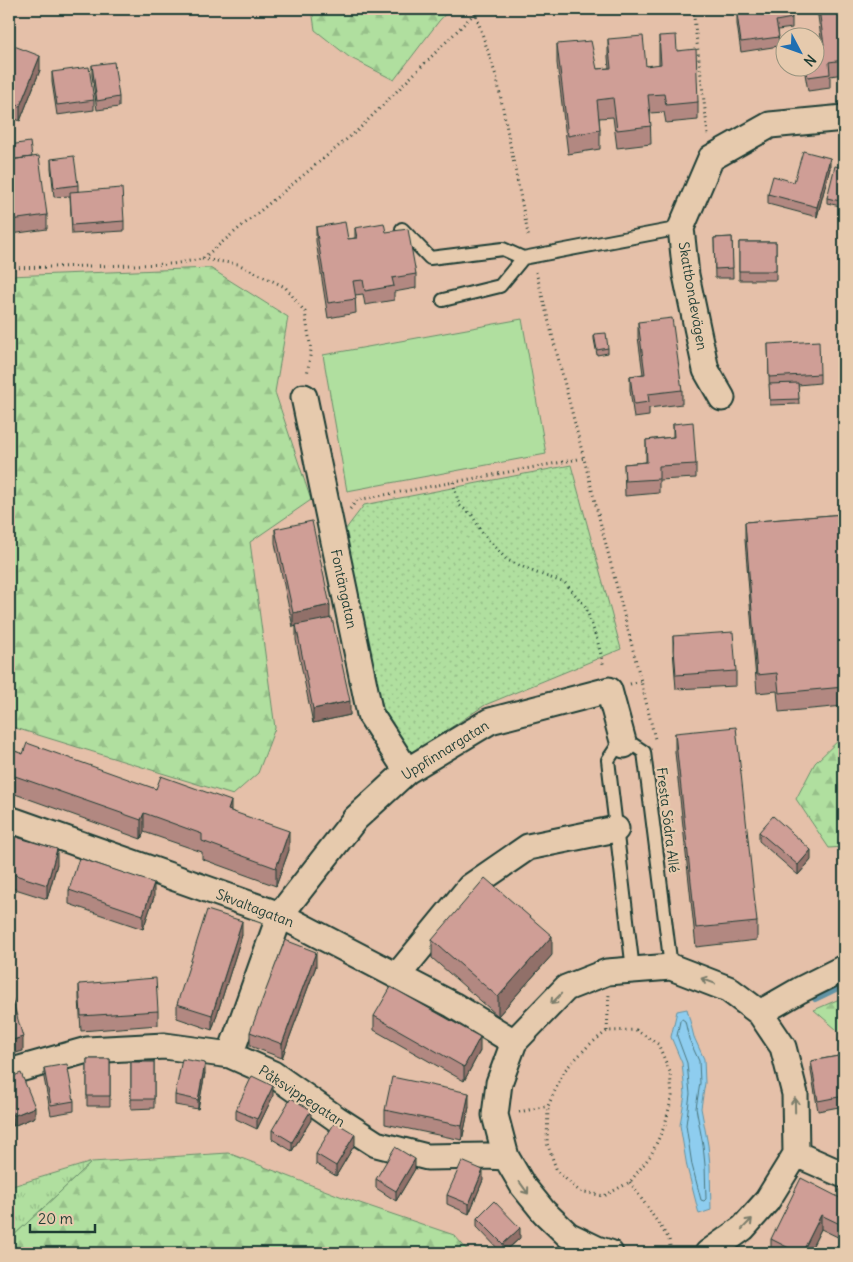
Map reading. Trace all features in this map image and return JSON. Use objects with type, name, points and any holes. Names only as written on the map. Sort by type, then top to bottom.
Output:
[{"type":"street","points":[[711,158],[770,125],[844,118]]},
{"type":"street","name":"Skattbondevägen","points":[[711,158],[681,228],[686,275],[706,370],[722,398]]},
{"type":"street","name":"Fontängatan","points":[[304,398],[370,714],[407,771]]},
{"type":"street","points":[[609,690],[624,745]]},
{"type":"street","name":"Uppfinnargatan","points":[[230,1055],[280,915],[355,819],[407,771],[490,721],[609,690]]},
{"type":"street","name":"Skvaltagatan","points":[[9,819],[280,915],[453,1005],[514,1042]]},
{"type":"street","points":[[397,976],[470,887],[528,847],[616,829]]},
{"type":"street","points":[[610,1253],[568,1235],[544,1212],[523,1186],[506,1157],[495,1114],[499,1083],[514,1042],[566,988],[607,972],[670,967],[728,989],[760,1012],[783,1047],[795,1094],[796,1154],[768,1201],[743,1228],[708,1253]]},
{"type":"street","points":[[760,1012],[844,968]]},
{"type":"street","name":"Påksvippegatan","points":[[9,1072],[87,1050],[165,1046],[230,1055],[273,1074],[376,1144],[427,1157],[506,1157]]},
{"type":"street","points":[[796,1154],[844,1175]]},
{"type":"lane","points":[[402,228],[430,258],[503,249],[527,257],[681,228]]},
{"type":"lane","points":[[443,300],[500,286],[527,257]]},
{"type":"lane","name":"Fresta Södra Allé","points":[[624,745],[632,744],[644,752],[670,967]]},
{"type":"lane","points":[[624,745],[616,748],[608,760],[633,970]]},
{"type":"path","points":[[202,259],[358,130],[480,9]]},
{"type":"path","points":[[692,9],[711,158]]},
{"type":"path","points":[[475,12],[497,79],[527,257],[584,458],[656,745]]},
{"type":"path","points":[[9,268],[172,264],[202,259],[238,264],[285,287],[306,312],[311,350],[304,398]]},
{"type":"path","points":[[332,532],[357,500],[584,458]]},
{"type":"path","points":[[453,482],[459,505],[472,516],[483,534],[507,560],[564,583],[586,607],[598,643],[609,690]]},
{"type":"path","points":[[607,972],[609,992],[607,1031]]},
{"type":"path","points":[[636,1030],[658,1044],[670,1072],[672,1096],[665,1125],[651,1155],[630,1182],[604,1196],[579,1191],[557,1171],[547,1143],[548,1106],[564,1071],[589,1045],[607,1031],[636,1030]]},
{"type":"path","points":[[630,1182],[670,1239],[671,1253]]},
{"type":"green space","points":[[312,9],[450,9],[394,80],[349,57],[315,30]]},
{"type":"green space","points":[[210,268],[288,317],[275,392],[311,500],[250,542],[275,728],[258,773],[233,795],[9,726],[9,276]]},
{"type":"green space","points":[[522,319],[546,454],[347,491],[323,355]]},
{"type":"green space","points":[[571,465],[621,649],[485,705],[411,754],[382,710],[342,534],[364,505]]},
{"type":"green space","points":[[844,735],[844,847],[829,848],[796,799],[815,763]]},
{"type":"green space","points":[[844,997],[844,1036],[814,1010]]},
{"type":"green space","points":[[228,1153],[345,1198],[454,1235],[470,1253],[9,1253],[9,1240],[92,1162]]},
{"type":"green space","points":[[92,1162],[9,1240],[9,1187]]},
{"type":"water","points":[[687,1009],[694,1037],[704,1059],[705,1083],[701,1108],[710,1165],[711,1210],[699,1214],[687,1167],[680,1125],[685,1094],[682,1063],[671,1037],[677,1011]]},
{"type":"building","points":[[772,9],[790,9],[792,18],[776,21],[776,37],[741,42],[737,14]]},
{"type":"building","points":[[819,9],[844,9],[844,60],[829,62],[830,74],[826,75],[826,28],[822,28]]},
{"type":"building","points":[[676,35],[677,51],[696,49],[698,102],[666,105],[664,94],[648,95],[651,126],[617,130],[613,98],[597,100],[600,130],[568,136],[557,44],[591,41],[597,69],[611,68],[608,39],[643,36],[646,66],[661,64],[659,36]]},
{"type":"building","points":[[9,44],[40,56],[20,106],[9,102]]},
{"type":"building","points":[[114,62],[119,97],[97,101],[92,65]]},
{"type":"building","points":[[89,67],[94,100],[57,105],[52,72]]},
{"type":"building","points":[[30,142],[32,157],[9,160],[9,145]]},
{"type":"building","points":[[803,151],[830,158],[817,207],[768,194],[773,176],[794,182]]},
{"type":"building","points":[[39,156],[47,215],[11,220],[9,160]]},
{"type":"building","points":[[74,156],[78,185],[54,188],[51,159]]},
{"type":"building","points":[[835,166],[844,168],[844,183],[840,201],[827,198]]},
{"type":"building","points":[[122,188],[124,221],[72,225],[70,192]]},
{"type":"building","points":[[345,222],[348,239],[357,238],[355,228],[384,223],[386,232],[408,229],[416,274],[392,278],[394,286],[365,291],[363,280],[353,281],[356,299],[328,303],[316,227]]},
{"type":"building","points":[[732,237],[733,268],[715,269],[714,238]]},
{"type":"building","points":[[739,242],[776,242],[776,271],[739,271]]},
{"type":"building","points":[[672,318],[682,390],[648,394],[649,402],[634,404],[630,376],[645,374],[638,322]]},
{"type":"building","points":[[606,333],[608,348],[597,350],[594,334]]},
{"type":"building","points":[[819,341],[820,374],[769,377],[768,344]]},
{"type":"building","points":[[798,383],[799,399],[770,400],[769,384]]},
{"type":"building","points":[[693,422],[696,464],[659,466],[659,479],[625,481],[624,464],[647,462],[646,440],[674,437],[673,424]]},
{"type":"building","points":[[844,514],[844,687],[779,693],[777,673],[757,675],[745,522]]},
{"type":"building","points":[[312,521],[330,605],[293,613],[275,529]]},
{"type":"building","points":[[332,618],[350,701],[313,709],[296,625]]},
{"type":"building","points":[[733,632],[736,671],[676,675],[673,636]]},
{"type":"building","points":[[736,727],[757,922],[696,928],[675,733]]},
{"type":"building","points":[[27,743],[156,789],[161,776],[231,801],[228,810],[289,831],[276,868],[202,841],[202,834],[144,813],[141,820],[15,776],[13,781],[9,779],[9,749],[23,754]]},
{"type":"building","points":[[773,816],[811,850],[798,865],[759,832]]},
{"type":"building","points":[[9,835],[57,849],[47,885],[9,873]]},
{"type":"building","points":[[79,858],[154,883],[143,915],[69,890]]},
{"type":"building","points":[[485,878],[552,936],[498,997],[432,940]]},
{"type":"building","points":[[207,910],[242,921],[212,1015],[177,1004]]},
{"type":"building","points":[[285,940],[316,952],[282,1044],[250,1032]]},
{"type":"building","points":[[156,978],[158,1011],[81,1016],[79,984]]},
{"type":"building","points":[[391,987],[480,1037],[464,1067],[374,1016]]},
{"type":"building","points":[[9,989],[23,1037],[9,1041]]},
{"type":"building","points":[[844,1055],[844,1096],[818,1101],[811,1061]]},
{"type":"building","points":[[87,1059],[110,1059],[110,1096],[87,1096]]},
{"type":"building","points":[[182,1059],[205,1063],[198,1100],[175,1095]]},
{"type":"building","points":[[131,1062],[154,1062],[154,1099],[131,1099]]},
{"type":"building","points":[[67,1064],[74,1101],[51,1105],[44,1068]]},
{"type":"building","points":[[21,1073],[35,1107],[13,1116],[9,1105],[9,1078]]},
{"type":"building","points":[[252,1076],[273,1086],[257,1119],[236,1110]]},
{"type":"building","points":[[392,1077],[469,1093],[462,1126],[385,1110]]},
{"type":"building","points":[[291,1098],[311,1110],[292,1142],[272,1130]]},
{"type":"building","points":[[335,1122],[355,1134],[336,1166],[316,1154]]},
{"type":"building","points":[[395,1147],[415,1159],[396,1191],[376,1179]]},
{"type":"building","points":[[462,1161],[483,1170],[469,1204],[447,1195]]},
{"type":"building","points":[[801,1178],[844,1200],[844,1226],[821,1215],[802,1253],[799,1253],[771,1239]]},
{"type":"building","points":[[494,1201],[520,1228],[503,1244],[477,1218]]},
{"type":"building","points":[[844,1244],[844,1253],[839,1253]]},
{"type":"waterway","points":[[815,999],[844,985]]}]
